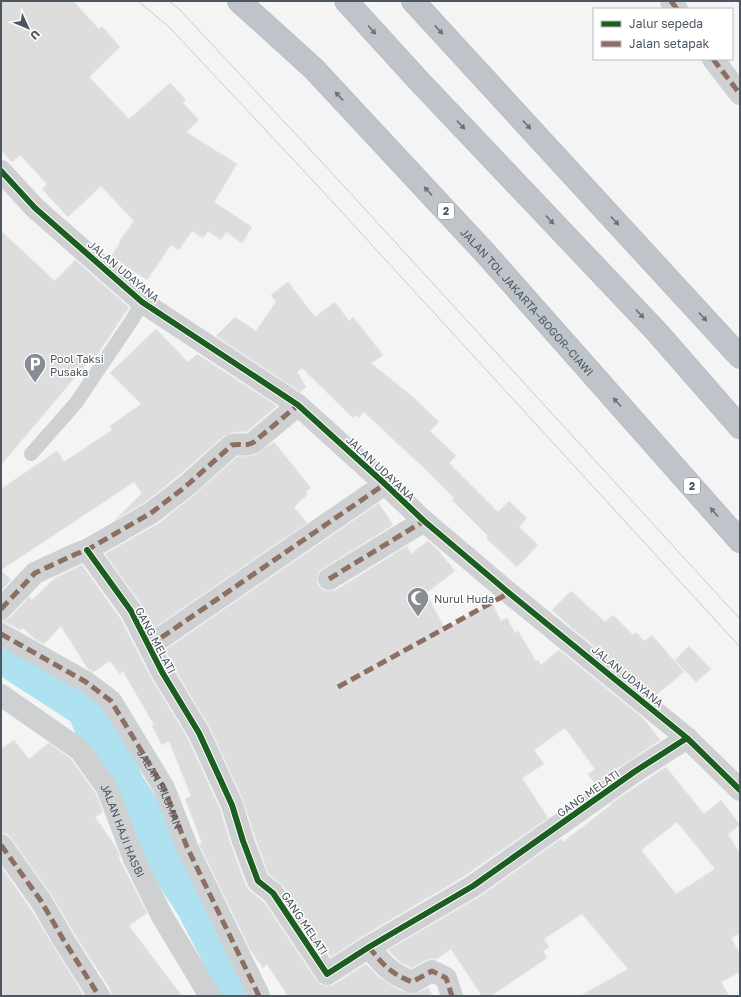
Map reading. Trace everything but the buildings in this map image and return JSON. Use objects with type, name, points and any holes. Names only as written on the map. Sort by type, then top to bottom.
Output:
[{"type":"highway","name":"JALAN TOL JAKARTA–BOGOR–CIAWI","points":[[239,1],[325,80],[487,255],[740,541]]},
{"type":"highway","points":[[346,1],[419,81],[656,331],[740,427]]},
{"type":"highway","points":[[413,1],[740,357]]},
{"type":"street","points":[[714,60],[740,94]]},
{"type":"street","name":"JALAN UDAYANA","points":[[1,171],[35,208],[142,302],[298,406],[424,521],[509,593],[687,738],[740,790]]},
{"type":"street","points":[[1,609],[35,573],[87,550],[151,513],[185,487],[232,445],[238,444],[247,446],[254,442],[298,406]]},
{"type":"street","points":[[149,646],[385,484]]},
{"type":"street","points":[[329,579],[424,521]]},
{"type":"street","name":"GANG MELATI","points":[[87,550],[131,611],[162,672],[199,733],[232,805],[243,841],[258,881],[273,893],[327,974],[369,947],[473,886],[634,772],[687,738]]},
{"type":"street","name":"JALAN SILUMAN","points":[[1,634],[86,682],[111,701],[164,788],[187,847],[258,996]]},
{"type":"street","name":"JALAN HAJI HASBI","points":[[1,695],[80,750],[106,788],[134,859],[162,916],[210,996]]},
{"type":"street","points":[[1,845],[41,901],[63,940],[99,996]]},
{"type":"street","points":[[369,947],[383,966],[400,978],[412,982],[432,971],[446,978],[452,996]]},
{"type":"lane","points":[[31,454],[76,403],[132,320],[142,302]]},
{"type":"waterway","points":[[1,649],[89,706],[122,787],[199,905],[246,996]]},
{"type":"tram line","points":[[138,1],[170,28],[317,185],[740,647]]},
{"type":"tram line","points":[[169,1],[180,10],[331,172],[740,619]]},
{"type":"marked path","points":[[671,1],[676,8]]},
{"type":"marked path","points":[[714,60],[740,94]]},
{"type":"marked path","points":[[1,609],[35,573],[87,550],[151,513],[185,487],[232,445],[249,444],[254,442],[298,405]]},
{"type":"marked path","points":[[149,646],[385,484]]},
{"type":"marked path","points":[[329,579],[424,521]]},
{"type":"marked path","points":[[338,687],[509,593]]},
{"type":"marked path","points":[[1,634],[86,682],[111,701],[164,788],[187,847],[259,996]]},
{"type":"marked path","points":[[1,845],[41,901],[99,996]]},
{"type":"marked path","points":[[369,947],[392,972],[412,982],[432,971],[446,978],[452,996]]},
{"type":"cycle path","points":[[1,171],[35,208],[142,302],[298,405],[424,521],[509,593],[687,738],[740,790]]},
{"type":"cycle path","points":[[87,550],[131,611],[162,672],[199,733],[232,805],[243,841],[258,881],[273,893],[327,974],[369,947],[473,886],[634,772],[687,738]]},
{"type":"place","name":"Pool Taksi Pusaka","points":[[35,384]]},
{"type":"place","name":"Nurul Huda","points":[[418,618]]}]
